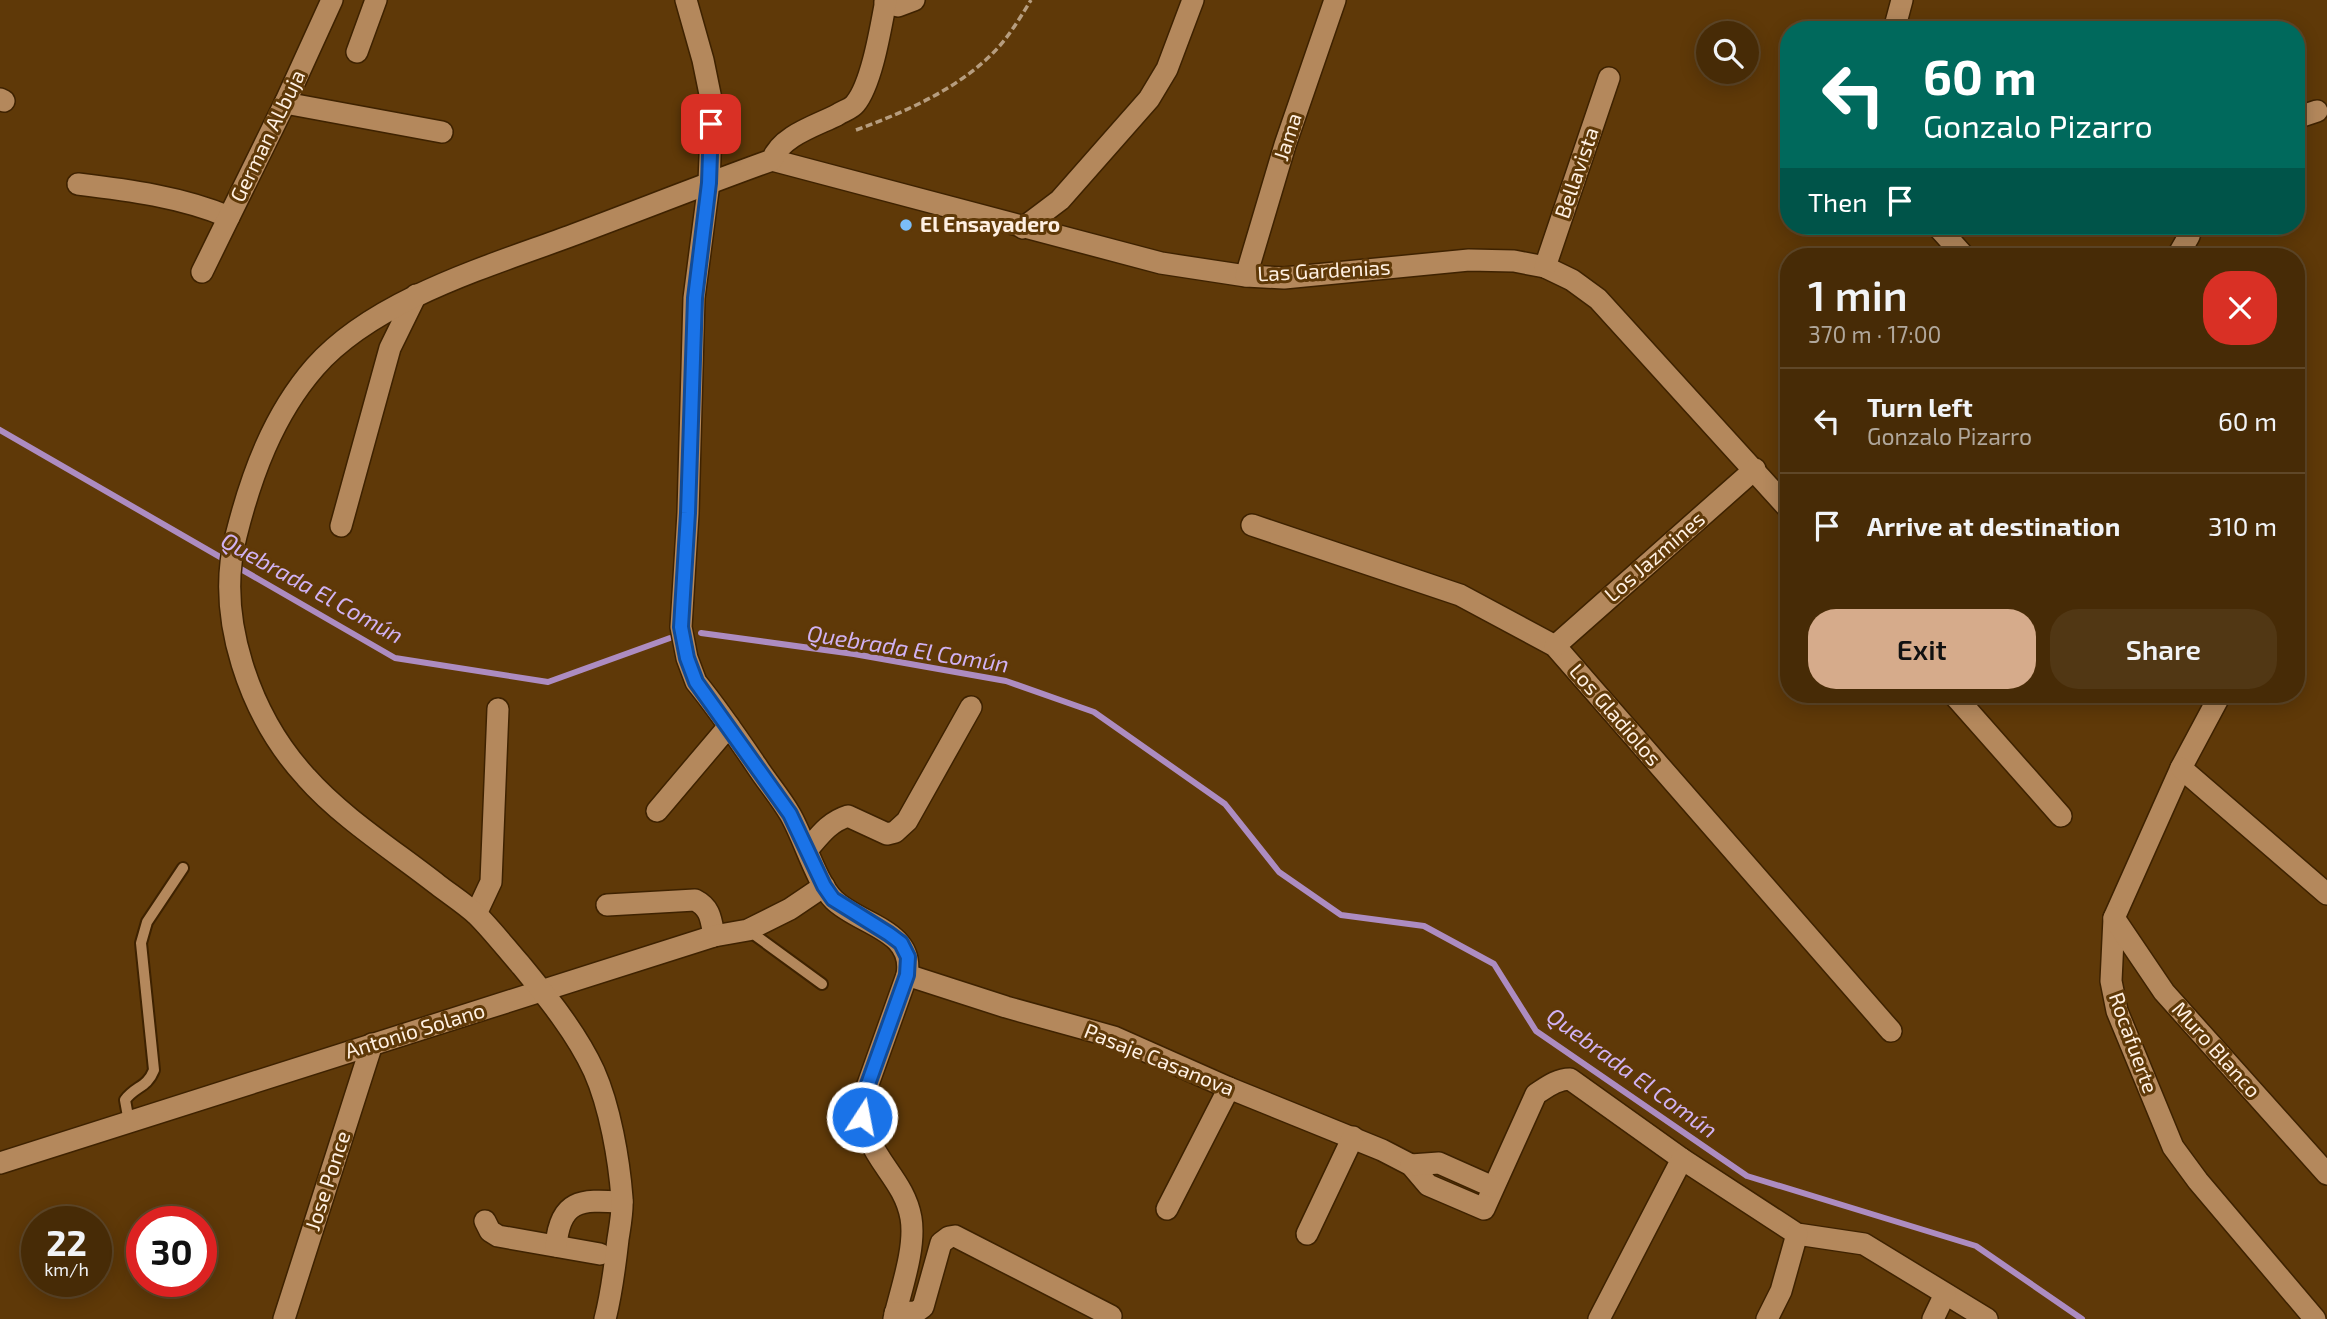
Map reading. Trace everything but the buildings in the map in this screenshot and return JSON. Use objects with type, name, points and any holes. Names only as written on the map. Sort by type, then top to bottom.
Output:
[{"type":"street","name":"German ALbuja","points":[[202,272],[332,0]]},
{"type":"street","points":[[357,52],[376,0]]},
{"type":"street","points":[[686,0],[712,104],[709,183],[695,298],[688,513],[681,627],[687,658],[696,682],[790,814],[824,886],[844,908],[901,943],[908,957],[907,975],[862,1101],[862,1117],[869,1141],[899,1188],[911,1219],[911,1242],[895,1316],[916,1312],[923,1307],[941,1243],[955,1236],[1111,1316]]},
{"type":"street","points":[[605,1319],[613,1287],[622,1202],[613,1139],[594,1072],[573,1035],[542,991],[476,914],[340,809],[305,777],[275,736],[256,700],[243,664],[232,620],[229,580],[234,544],[252,482],[271,434],[292,398],[315,368],[345,339],[416,295],[772,160],[775,151],[789,139],[853,106],[864,89],[883,19],[885,1],[898,6],[914,0]]},
{"type":"street","points":[[1023,228],[1060,200],[1149,99],[1167,69],[1193,0]]},
{"type":"street","name":"Jama","points":[[1246,276],[1285,145],[1335,0]]},
{"type":"street","points":[[1896,21],[1902,0]]},
{"type":"street","name":"Bellavista","points":[[1545,267],[1609,78]]},
{"type":"street","points":[[285,103],[442,132]]},
{"type":"street","points":[[2305,115],[2317,111]]},
{"type":"street","name":"Las Gardenias","points":[[772,160],[1161,263],[1246,276],[1284,278],[1469,260],[1514,261],[1545,267],[1572,280],[1598,299],[1780,499]]},
{"type":"street","points":[[78,184],[209,208],[229,216]]},
{"type":"street","points":[[1945,235],[1957,248]]},
{"type":"street","points":[[341,526],[390,348],[416,295]]},
{"type":"street","name":"Los Jazmines","points":[[1555,646],[1755,469]]},
{"type":"street","name":"Los Gladiolos","points":[[1252,525],[1460,595],[1555,646],[1891,1031]]},
{"type":"street","points":[[1961,703],[2061,817]]},
{"type":"street","name":"Rocafuerte","points":[[2216,703],[2181,768],[2114,918],[2111,981],[2117,1011],[2173,1147],[2198,1181],[2315,1319]]},
{"type":"street","points":[[808,849],[835,820],[848,816],[887,834],[895,832],[907,821],[971,707]]},
{"type":"street","points":[[476,914],[491,882],[498,709]]},
{"type":"street","points":[[657,811],[729,726]]},
{"type":"street","points":[[2181,768],[2327,894]]},
{"type":"street","name":"Antonio Solano","points":[[0,1163],[714,936],[748,930],[790,909],[824,886]]},
{"type":"street","points":[[607,905],[695,900],[710,912],[714,936]]},
{"type":"street","name":"Muro Blanco","points":[[2114,918],[2164,992],[2327,1174]]},
{"type":"street","name":"Pasaje Casanova","points":[[907,975],[1006,1007],[1114,1037],[1229,1088],[1353,1137],[1408,1163]]},
{"type":"street","name":"Jose Ponce","points":[[284,1319],[372,1044]]},
{"type":"street","points":[[1408,1163],[1428,1185],[1484,1209],[1536,1094],[1563,1079],[1570,1079],[1682,1159],[1797,1234],[1864,1244],[1987,1319]]},
{"type":"street","points":[[1167,1209],[1229,1088]]},
{"type":"street","points":[[1307,1234],[1353,1137]]},
{"type":"street","points":[[1599,1319],[1682,1159]]},
{"type":"street","points":[[1408,1163],[1439,1163],[1493,1187]]},
{"type":"street","points":[[556,1246],[562,1217],[574,1204],[585,1201],[622,1202]]},
{"type":"street","points":[[485,1221],[490,1231],[498,1236],[600,1254]]},
{"type":"street","points":[[1767,1319],[1781,1291],[1797,1234]]},
{"type":"street","points":[[1933,1319],[1945,1294]]},
{"type":"lane","points":[[130,1122],[125,1100],[129,1094],[146,1084],[154,1070],[141,943],[147,922],[183,868]]},
{"type":"lane","points":[[748,930],[822,984]]},
{"type":"path","points":[[853,131],[929,99],[964,78],[994,52],[1031,0]]},
{"type":"waterway","name":"Quebrada El Común","points":[[0,430],[395,658],[548,682],[670,638]]},
{"type":"waterway","name":"Quebrada El Común","points":[[701,633],[854,654],[1006,681],[1094,712],[1225,804],[1279,872],[1341,915],[1424,926],[1494,964],[1536,1031],[1747,1176],[1976,1246],[2082,1319]]},
{"type":"place","name":"El Ensayadero","points":[[906,225]]},
{"type":"route","points":[[711,124],[709,183],[695,298],[688,513],[681,627],[687,658],[696,682],[790,814],[824,886],[844,908],[901,943],[908,957],[907,975],[862,1101],[862,1117]]}]
